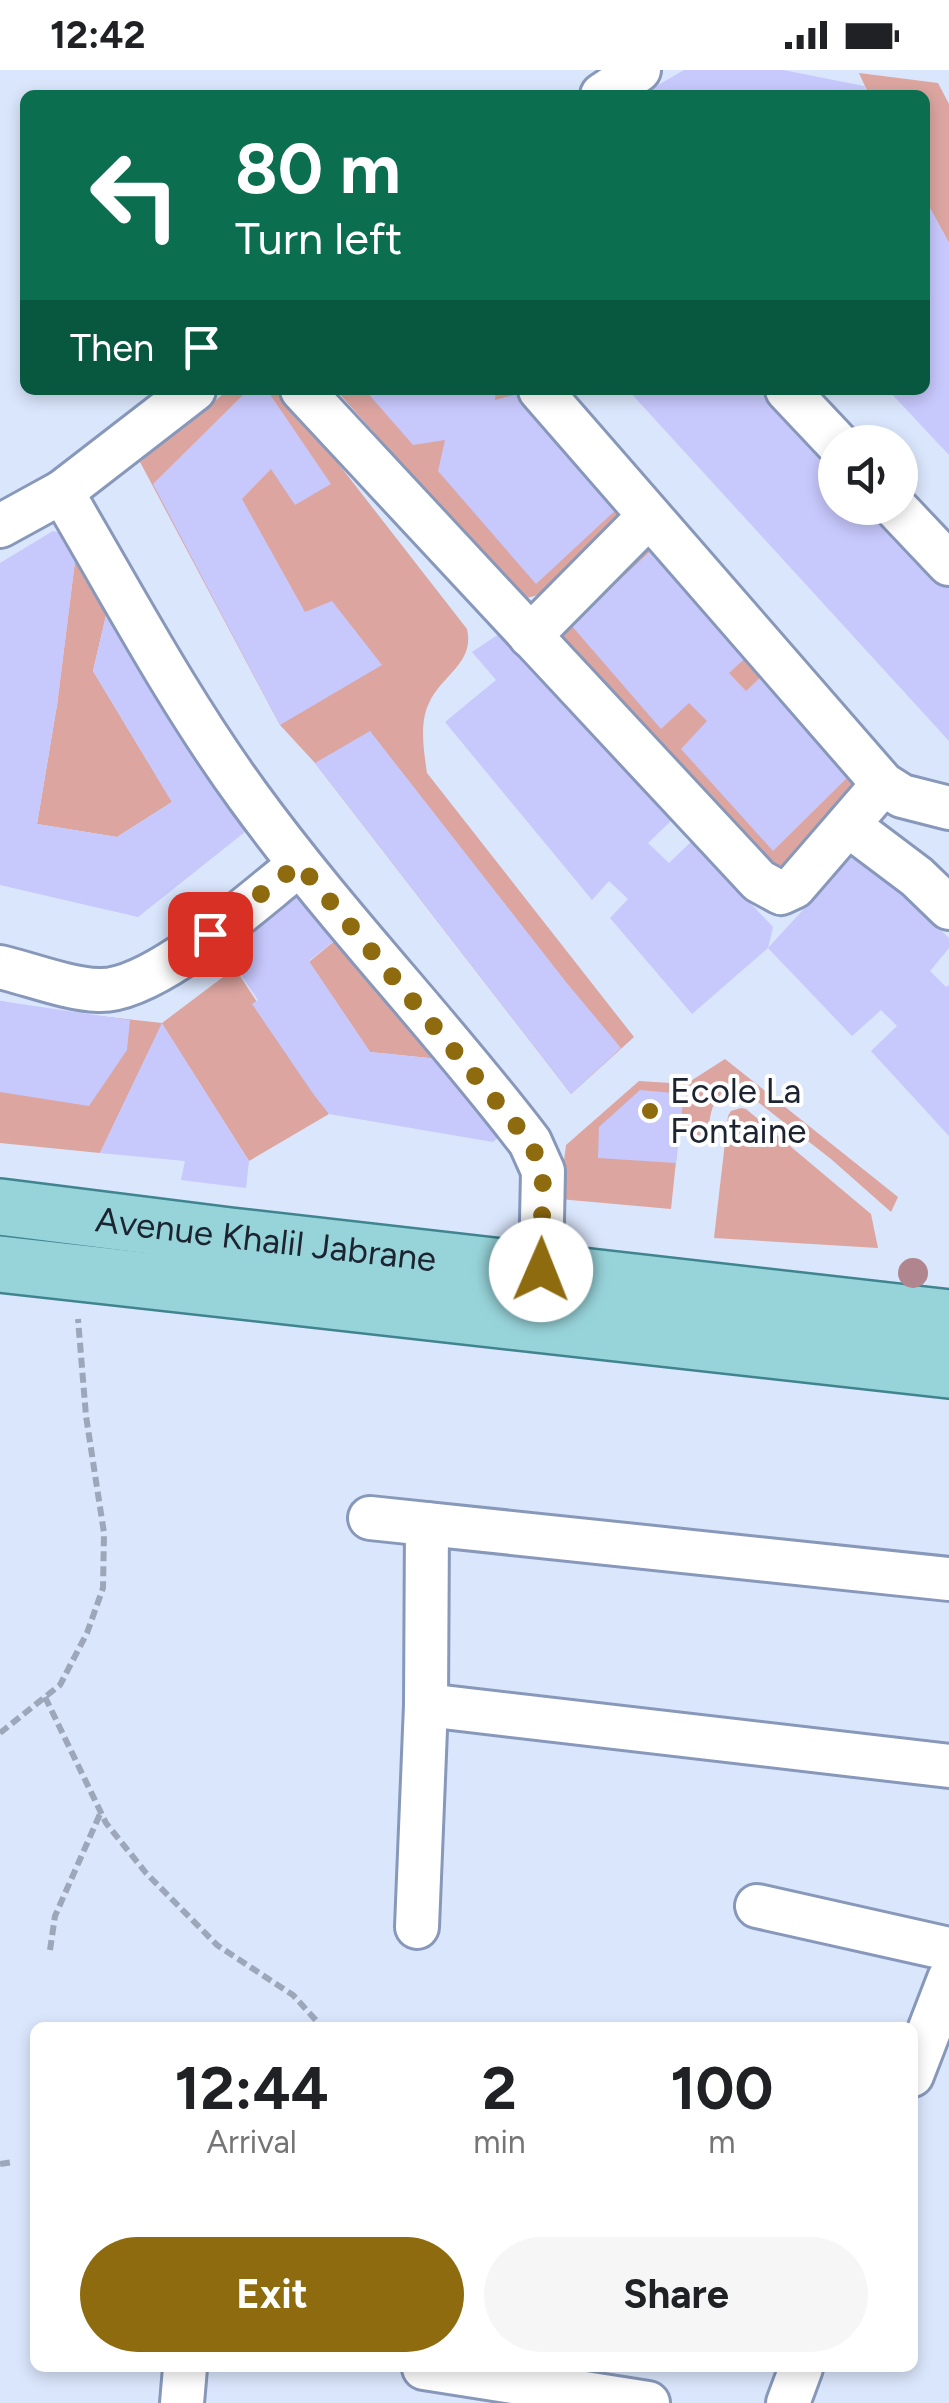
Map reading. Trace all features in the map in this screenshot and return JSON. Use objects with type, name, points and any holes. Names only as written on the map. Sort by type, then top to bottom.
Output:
[{"type":"main road","name":"Avenue Khalil Jabrane","points":[[0,1207],[949,1318]]},
{"type":"main road","name":"Avenue Khalil Jabrane","points":[[0,1264],[949,1370]]},
{"type":"street","points":[[609,90],[639,70]]},
{"type":"street","points":[[0,526],[62,492],[188,395]]},
{"type":"street","points":[[307,395],[759,882],[781,893],[794,887],[883,784]]},
{"type":"street","points":[[544,395],[883,784],[902,796],[949,808]]},
{"type":"street","points":[[792,395],[820,425]]},
{"type":"street","points":[[62,492],[203,732],[299,864],[530,1142],[543,1171],[541,1270]]},
{"type":"street","points":[[530,636],[649,516]]},
{"type":"street","points":[[912,525],[949,564]]},
{"type":"street","points":[[848,825],[949,908]]},
{"type":"street","points":[[0,967],[100,991],[140,980],[180,957],[299,864]]},
{"type":"street","points":[[370,1518],[949,1579]]},
{"type":"street","points":[[417,1927],[426,1706],[427,1524]]},
{"type":"street","points":[[426,1706],[949,1766]]},
{"type":"street","points":[[757,1906],[949,1948]]},
{"type":"street","points":[[918,2059],[949,1979]]},
{"type":"street","points":[[182,2403],[185,2372]]},
{"type":"street","points":[[450,2372],[648,2403]]},
{"type":"street","points":[[788,2403],[800,2372]]},
{"type":"path","points":[[2,1730],[60,1685],[103,1588],[104,1533],[81,1379],[76,1273]]},
{"type":"path","points":[[45,1697],[101,1812],[146,1872],[217,1944],[293,1995],[318,2022]]},
{"type":"path","points":[[50,1950],[55,1916],[101,1812]]},
{"type":"path","points":[[0,2164],[12,2162]]},
{"type":"shaded area","points":[[859,73],[938,83],[949,104],[949,243],[930,208],[930,90],[867,90]]},
{"type":"shaded area","points":[[222,395],[285,395],[467,629],[462,660],[435,693],[426,711],[423,738],[427,773],[634,1037],[571,1094],[315,763],[280,725],[140,462]]},
{"type":"shaded area","points":[[340,395],[531,395],[628,512],[542,594],[523,599]]},
{"type":"shaded area","points":[[656,534],[866,781],[779,870],[771,871],[565,644],[561,633]]},
{"type":"shaded area","points":[[78,537],[111,594],[93,671],[172,802],[117,837],[37,824]]},
{"type":"shaded area","points":[[343,934],[448,1060],[370,1052],[309,962]]},
{"type":"shaded area","points":[[235,968],[329,1114],[249,1161],[162,1024],[100,1153],[0,1143],[0,1001],[162,1023]]},
{"type":"shaded area","points":[[725,1059],[898,1197],[891,1212],[745,1092],[730,1087],[715,1102],[708,1136],[679,1133],[671,1209],[559,1199],[566,1145],[639,1081],[686,1084]]},
{"type":"shaded area","points":[[741,1108],[871,1214],[878,1248],[714,1238],[728,1116]]},
{"type":"building","points":[[684,70],[783,70],[864,86],[866,90],[650,90]]},
{"type":"building","points":[[930,208],[949,243],[949,455],[893,395],[930,395]]},
{"type":"building","points":[[243,395],[270,395],[331,484],[295,505],[271,469],[242,499],[305,612],[332,601],[382,665],[280,725],[153,484]]},
{"type":"building","points":[[369,395],[496,395],[495,400],[519,395],[619,507],[536,584],[438,471],[445,440],[413,445]]},
{"type":"building","points":[[633,395],[771,395],[818,446],[818,525],[892,525],[949,585],[949,741]]},
{"type":"building","points":[[53,531],[78,537],[37,824],[117,837],[172,802],[93,671],[111,594],[255,824],[138,917],[0,885],[0,563]]},
{"type":"building","points":[[657,545],[751,653],[729,673],[746,691],[765,673],[850,775],[773,851],[681,749],[707,721],[689,703],[661,729],[571,625]]},
{"type":"building","points":[[502,632],[672,820],[648,843],[669,863],[692,841],[773,927],[768,948],[692,1014],[610,918],[628,899],[609,881],[592,900],[445,722],[496,680],[472,652]]},
{"type":"building","points":[[370,731],[621,1048],[571,1094],[315,763]]},
{"type":"building","points":[[856,852],[949,938],[949,948],[930,971],[946,987],[949,985],[949,1136],[871,1051],[897,1026],[881,1010],[852,1036],[768,948]]},
{"type":"building","points":[[298,879],[343,934],[309,961],[370,1052],[448,1060],[508,1129],[493,1142],[329,1114],[314,1095],[252,1004],[258,1000],[217,941]]},
{"type":"building","points":[[0,1001],[130,1020],[127,1050],[89,1106],[0,1092]]},
{"type":"building","points":[[162,1023],[249,1161],[246,1188],[181,1180],[185,1161],[100,1153]]},
{"type":"building","name":"Ecole La Fontaine","points":[[640,1090],[684,1094],[676,1163],[598,1158],[599,1127]]},
{"type":"place","name":"Ecole La Fontaine","points":[[650,1111]]},
{"type":"route","points":[[210,934],[299,864],[530,1142],[543,1171],[541,1270]]}]
